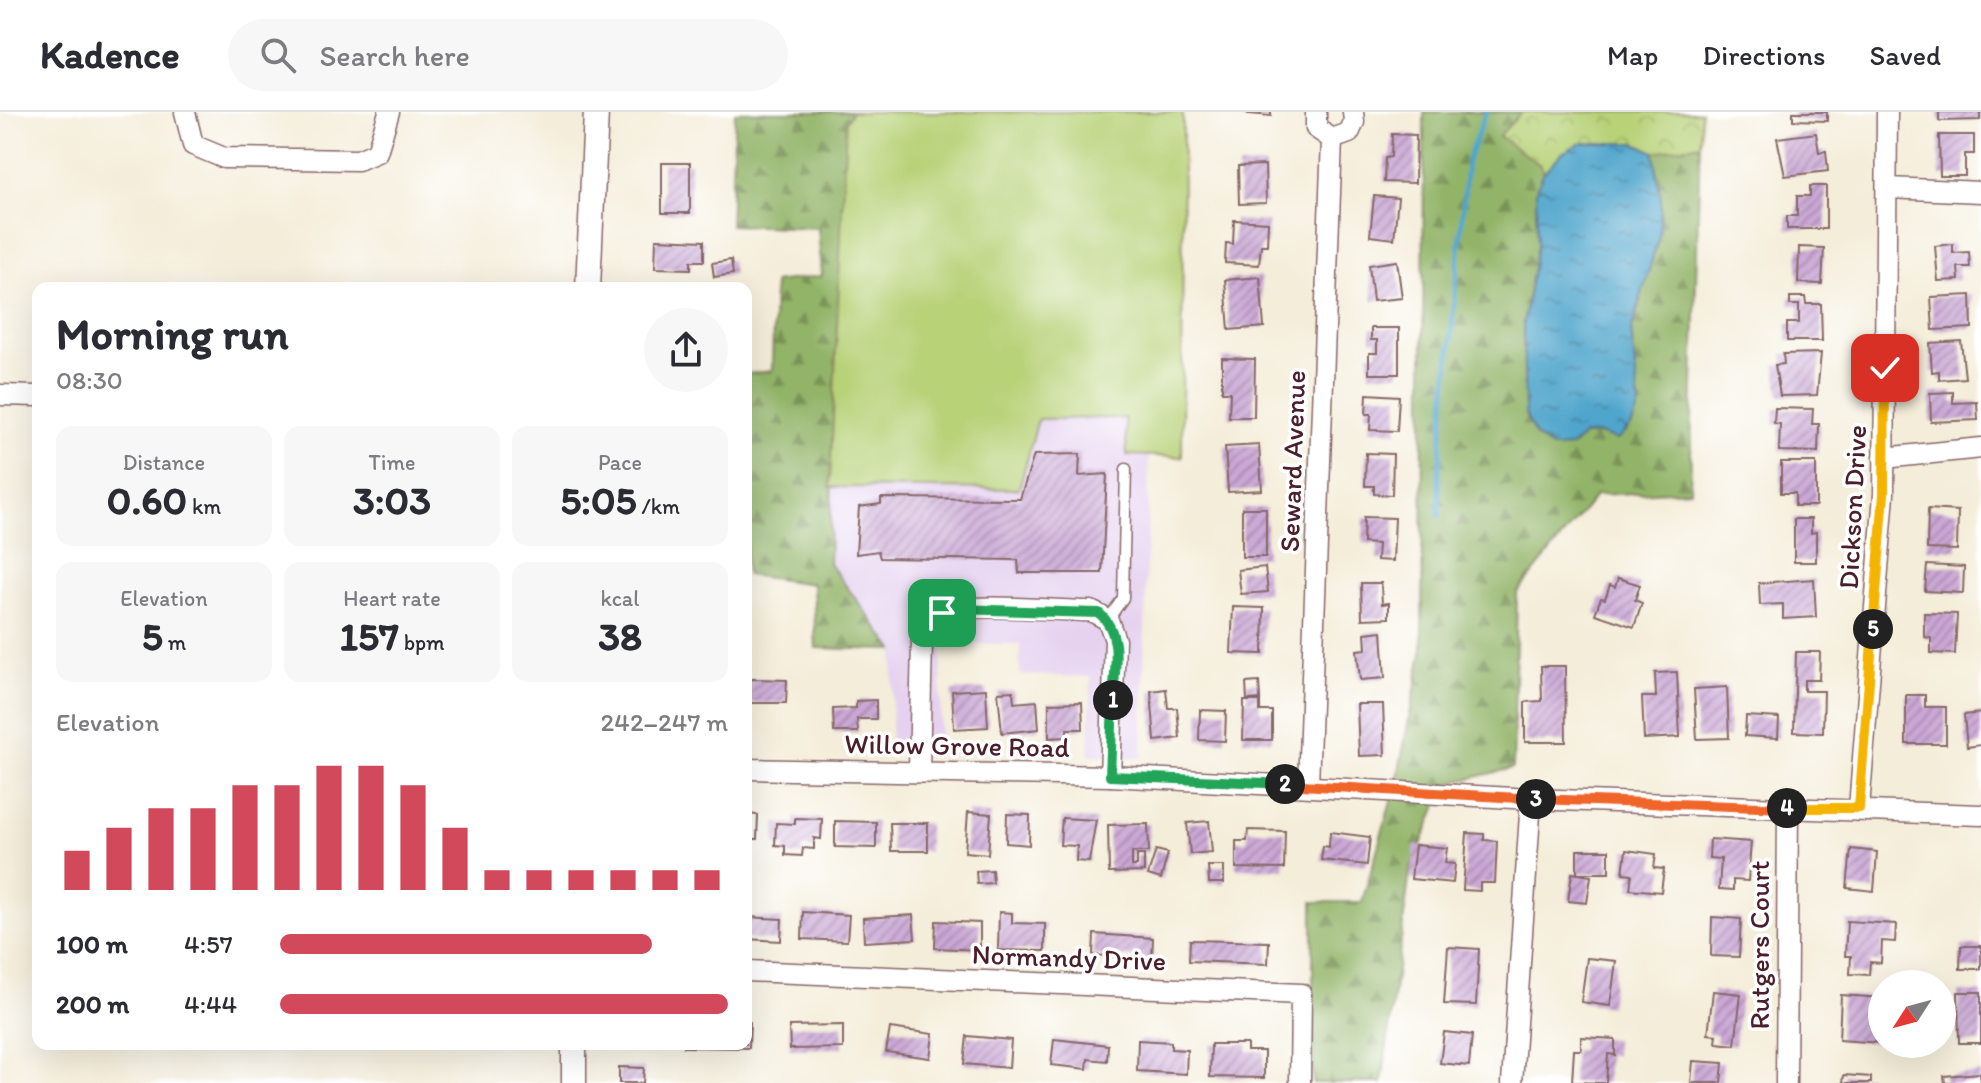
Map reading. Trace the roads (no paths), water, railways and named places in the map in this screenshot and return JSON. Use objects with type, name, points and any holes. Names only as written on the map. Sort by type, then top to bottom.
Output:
[{"type":"street","points":[[185,112],[193,145],[224,158],[358,160],[377,152],[389,112]]},
{"type":"street","points":[[588,282],[596,112]]},
{"type":"street","points":[[1316,112],[1316,128],[1332,139],[1349,133],[1354,122],[1353,112]]},
{"type":"street","name":"Dickson Drive","points":[[1859,808],[1884,458],[1887,112]]},
{"type":"street","name":"Seward Avenue","points":[[1308,785],[1332,139]]},
{"type":"street","points":[[1888,188],[1981,192]]},
{"type":"street","points":[[0,395],[32,396]]},
{"type":"street","points":[[1884,458],[1981,448]]},
{"type":"street","points":[[919,771],[923,630],[931,620],[954,609],[1091,611],[1108,620],[1115,640],[1110,776]]},
{"type":"street","name":"Willow Grove Road","points":[[752,769],[1110,776],[1531,799],[1859,808],[1981,815]]},
{"type":"street","points":[[1512,1083],[1531,799]]},
{"type":"street","name":"Rutgers Court","points":[[1786,1083],[1788,808]]},
{"type":"street","name":"Normandy Drive","points":[[752,971],[1301,994],[1300,1083]]},
{"type":"street","points":[[574,1050],[574,1083]]},
{"type":"lane","points":[[1108,620],[1123,598],[1126,469]]},
{"type":"water","points":[[1580,143],[1636,143],[1654,152],[1661,200],[1659,236],[1631,331],[1639,406],[1632,425],[1617,440],[1599,434],[1584,435],[1571,447],[1552,448],[1536,437],[1525,414],[1523,324],[1537,245],[1536,190],[1544,172],[1562,153]]},
{"type":"waterway","points":[[1439,516],[1439,470],[1467,162],[1486,112]]}]
